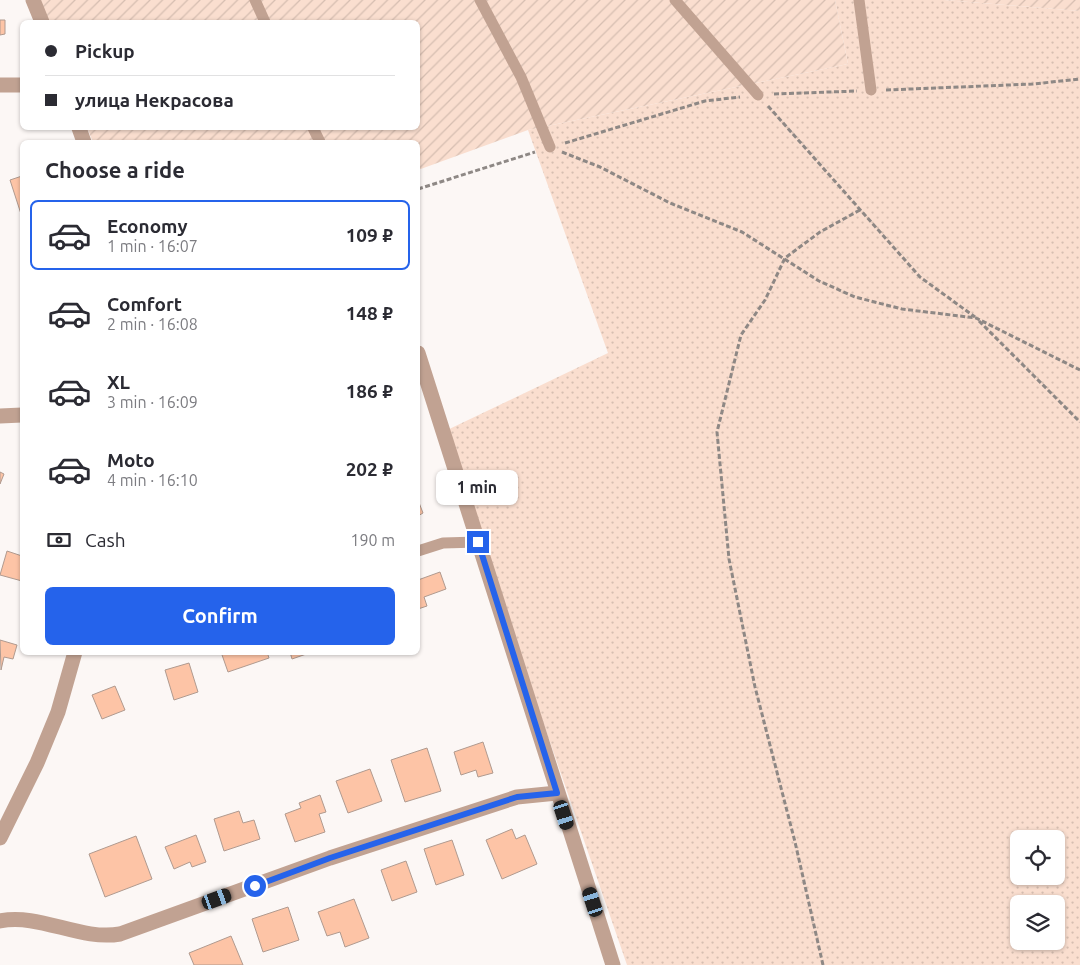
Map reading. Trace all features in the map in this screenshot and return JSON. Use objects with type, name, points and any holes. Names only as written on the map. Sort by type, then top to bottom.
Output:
[{"type":"street","points":[[33,0],[41,20]]},
{"type":"street","points":[[0,85],[20,85]]},
{"type":"street","points":[[420,359],[613,965]]},
{"type":"street","points":[[0,416],[20,415]]},
{"type":"street","points":[[0,838],[37,763],[51,729],[74,655]]},
{"type":"street","points":[[0,921],[18,920],[94,934],[120,934],[330,858],[498,803],[526,795],[557,793]]},
{"type":"lane","points":[[255,0],[265,20]]},
{"type":"lane","points":[[480,0],[521,77],[550,148]]},
{"type":"lane","points":[[675,0],[758,95]]},
{"type":"lane","points":[[859,0],[871,90]]},
{"type":"lane","points":[[420,550],[443,543],[478,542]]},
{"type":"path","points":[[420,189],[705,101],[758,95],[1033,84],[1080,79]]},
{"type":"path","points":[[758,95],[920,278],[976,318],[1080,370]]},
{"type":"path","points":[[550,148],[600,167],[670,203],[742,232],[819,281],[856,297],[902,309],[976,318],[1080,422]]},
{"type":"path","points":[[823,965],[795,842],[755,687],[729,559],[717,432],[741,335],[765,300],[785,258],[820,232],[860,210]]},
{"type":"shaded area","points":[[39,0],[835,0],[848,64],[528,130],[420,169],[420,140],[92,140],[88,130],[420,130],[420,20],[46,20]]},
{"type":"shaded area","points":[[835,0],[944,0],[1080,11],[1080,965],[627,965],[443,432],[608,353],[528,130],[848,64]]},
{"type":"shaded area","points":[[944,0],[1080,0],[1080,11]]},
{"type":"building","points":[[0,20],[5,20],[5,34],[0,35]]},
{"type":"building","points":[[20,177],[20,211],[10,180]]},
{"type":"building","points":[[0,472],[4,474],[0,484]]},
{"type":"building","points":[[7,551],[20,555],[20,580],[0,575]]},
{"type":"building","points":[[440,572],[446,589],[424,597],[427,606],[420,608],[420,579]]},
{"type":"building","points":[[0,640],[17,645],[13,659],[4,657],[1,670]]},
{"type":"building","points":[[222,655],[268,655],[269,658],[228,672]]},
{"type":"building","points":[[291,655],[303,655],[292,659]]},
{"type":"building","points":[[189,663],[198,692],[174,700],[165,670]]},
{"type":"building","points":[[115,686],[125,710],[102,719],[92,695]]},
{"type":"building","points":[[483,742],[493,773],[478,777],[476,770],[461,775],[454,752]]},
{"type":"building","points":[[427,748],[441,791],[405,802],[391,760]]},
{"type":"building","points":[[370,769],[382,801],[348,813],[336,781]]},
{"type":"building","points":[[320,795],[326,812],[319,814],[325,832],[295,842],[285,814],[301,808],[299,803]]},
{"type":"building","points":[[239,811],[243,823],[254,820],[260,839],[224,851],[214,819]]},
{"type":"building","points":[[512,829],[516,839],[525,835],[537,864],[502,879],[486,840]]},
{"type":"building","points":[[196,835],[206,862],[192,867],[190,862],[174,869],[165,847]]},
{"type":"building","points":[[136,836],[152,879],[105,897],[89,854]]},
{"type":"building","points":[[452,840],[464,875],[436,885],[424,849]]},
{"type":"building","points":[[406,861],[417,892],[392,901],[381,870]]},
{"type":"building","points":[[354,899],[369,938],[345,947],[340,932],[327,936],[318,912]]},
{"type":"building","points":[[288,907],[299,940],[263,952],[252,919]]},
{"type":"building","points":[[231,936],[243,965],[194,965],[189,953]]},
{"type":"route","points":[[255,886],[330,858],[517,797],[557,793],[478,542]]}]
